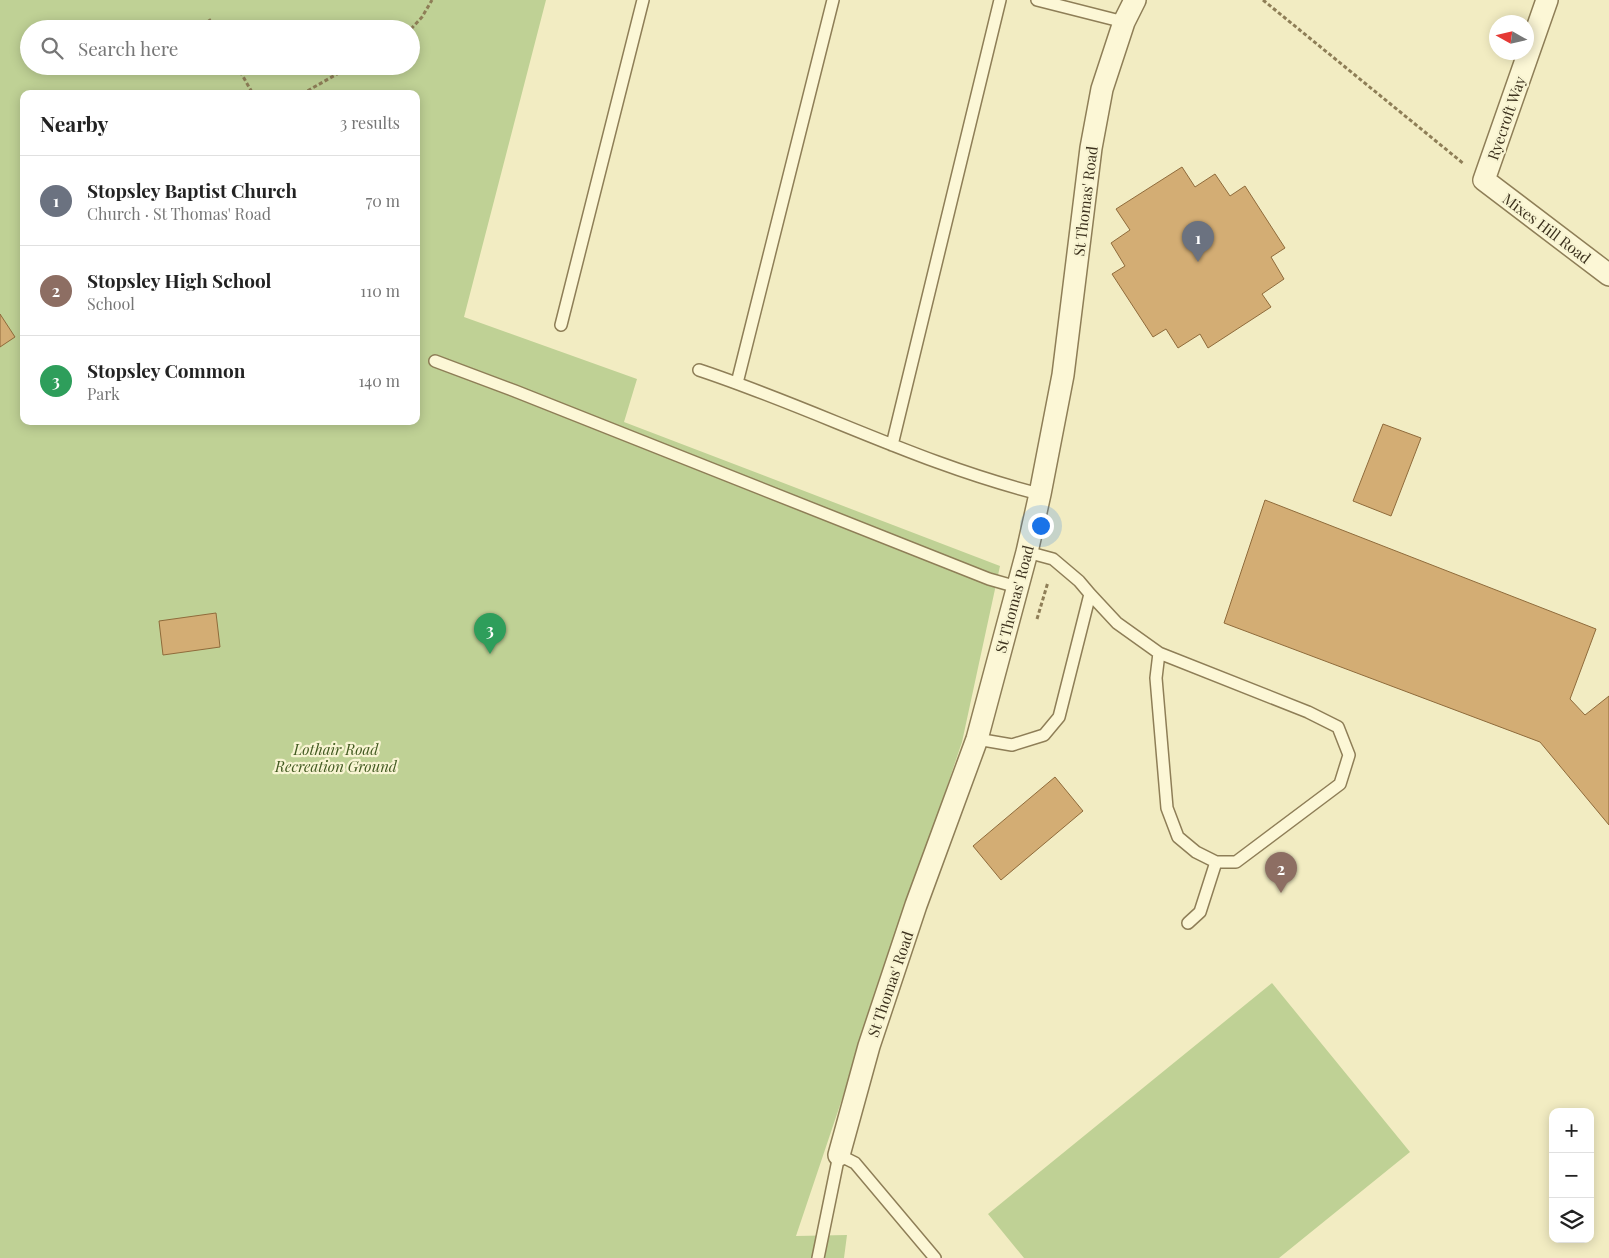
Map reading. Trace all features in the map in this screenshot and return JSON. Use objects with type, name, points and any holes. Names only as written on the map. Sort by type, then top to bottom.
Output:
[{"type":"street","name":"St Thomas' Road","points":[[839,1155],[869,1046],[916,905],[977,739],[1026,552],[1040,494],[1063,375],[1091,148],[1102,89],[1124,22],[1135,0]]},
{"type":"street","name":"Ryecroft Way","points":[[1484,180],[1547,0]]},
{"type":"street","name":"Mixes Hill Road","points":[[1484,180],[1609,275]]},
{"type":"lane","points":[[560,325],[643,0]]},
{"type":"lane","points":[[738,383],[832,0]]},
{"type":"lane","points":[[892,445],[1000,0]]},
{"type":"lane","points":[[1037,0],[1124,22]]},
{"type":"lane","points":[[435,361],[988,579],[1017,587]]},
{"type":"lane","points":[[699,370],[738,383],[892,445],[1005,485],[1040,494]]},
{"type":"lane","points":[[1026,552],[1053,559],[1079,580],[1117,623],[1159,653],[1308,712],[1338,727],[1349,755],[1340,784],[1236,862],[1216,862],[1196,852],[1178,837],[1167,808],[1156,678],[1159,653]]},
{"type":"lane","points":[[977,739],[1012,745],[1044,736],[1060,717],[1090,594]]},
{"type":"lane","points":[[1188,923],[1200,912],[1216,862]]},
{"type":"lane","points":[[818,1258],[839,1155],[855,1163],[935,1258]]},
{"type":"path","points":[[419,20],[432,0]]},
{"type":"path","points":[[1263,0],[1484,180]]},
{"type":"path","points":[[242,75],[251,90]]},
{"type":"path","points":[[309,90],[335,75]]},
{"type":"green space","name":"Lothair Road Recreation Ground","points":[[0,0],[546,0],[464,317],[637,379],[624,422],[1000,566],[962,742],[796,1236],[847,1235],[844,1258],[0,1258]]},
{"type":"green space","points":[[1272,983],[1410,1152],[1279,1258],[1024,1258],[988,1214]]},
{"type":"building","points":[[1182,167],[1195,187],[1215,174],[1230,196],[1245,186],[1285,248],[1271,257],[1284,279],[1262,294],[1271,307],[1208,348],[1200,334],[1178,348],[1166,329],[1153,337],[1112,274],[1125,266],[1111,243],[1130,230],[1116,209]]},
{"type":"building","points":[[0,314],[15,337],[0,347]]},
{"type":"building","points":[[1383,424],[1421,438],[1391,516],[1353,501]]},
{"type":"building","points":[[1265,500],[1596,629],[1570,699],[1585,715],[1609,696],[1609,825],[1540,742],[1224,623]]},
{"type":"building","points":[[216,613],[220,647],[163,655],[159,621]]},
{"type":"building","points":[[1055,777],[1083,811],[1001,880],[973,846]]},
{"type":"place","name":"Stopsley Baptist Church","points":[[1198,262]]},
{"type":"place","name":"Stopsley Common","points":[[490,654]]},
{"type":"place","name":"Stopsley High School","points":[[1281,893]]}]
